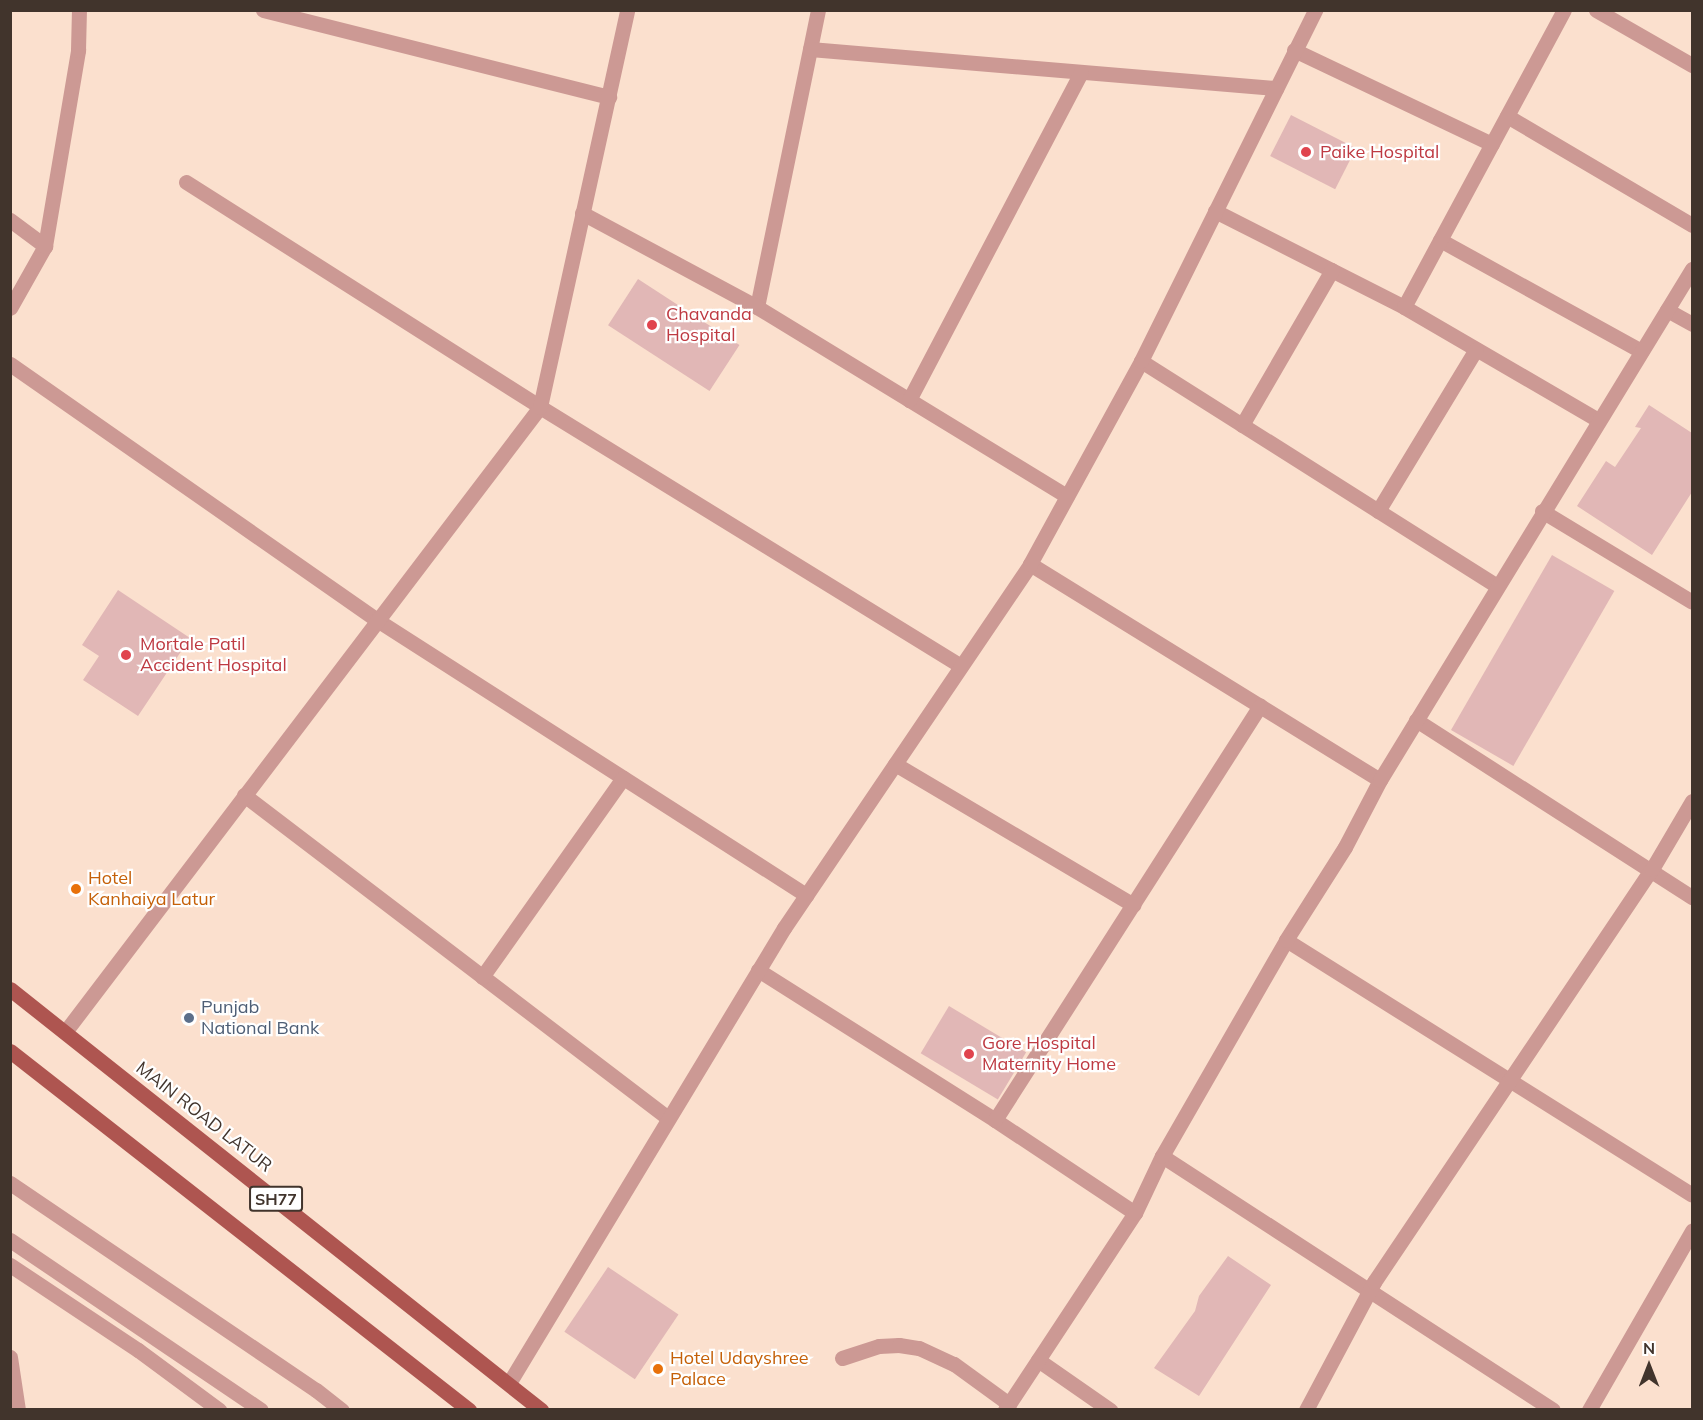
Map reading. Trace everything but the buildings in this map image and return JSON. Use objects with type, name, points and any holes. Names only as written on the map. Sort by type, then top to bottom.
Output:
[{"type":"main road","name":"MAIN ROAD LATUR","points":[[10,989],[541,1410]]},
{"type":"main road","name":"SH77","points":[[10,1051],[469,1410]]},
{"type":"street","points":[[10,308],[45,246],[78,50],[79,10]]},
{"type":"street","points":[[263,10],[609,97]]},
{"type":"street","points":[[65,1032],[540,407],[627,10]]},
{"type":"street","points":[[756,307],[818,10]]},
{"type":"street","points":[[509,1383],[758,970],[806,895],[1030,564],[1141,362],[1315,10]]},
{"type":"street","points":[[1404,307],[1564,10]]},
{"type":"street","points":[[1596,10],[1692,65]]},
{"type":"street","points":[[810,49],[1276,88]]},
{"type":"street","points":[[1294,50],[1492,144]]},
{"type":"street","points":[[909,400],[1081,72]]},
{"type":"street","points":[[1507,116],[1692,225]]},
{"type":"street","points":[[186,182],[540,407],[961,666]]},
{"type":"street","points":[[1215,211],[1404,307],[1598,420]]},
{"type":"street","points":[[582,213],[756,307],[1067,496]]},
{"type":"street","points":[[10,220],[45,246]]},
{"type":"street","points":[[1440,240],[1641,351]]},
{"type":"street","points":[[842,1358],[879,1346],[899,1345],[919,1348],[954,1364],[1007,1407],[1135,1213],[1162,1156],[1286,940],[1345,848],[1380,780],[1542,511],[1692,269]]},
{"type":"street","points":[[1242,425],[1332,270]]},
{"type":"street","points":[[1667,310],[1692,324]]},
{"type":"street","points":[[1378,511],[1476,349]]},
{"type":"street","points":[[1141,362],[1497,586]]},
{"type":"street","points":[[10,364],[376,620],[806,895]]},
{"type":"street","points":[[1542,511],[1692,603]]},
{"type":"street","points":[[1030,564],[1380,780]]},
{"type":"street","points":[[995,1120],[1260,705]]},
{"type":"street","points":[[1416,720],[1692,897]]},
{"type":"street","points":[[895,764],[1132,905]]},
{"type":"street","points":[[482,977],[623,778]]},
{"type":"street","points":[[244,795],[668,1118]]},
{"type":"street","points":[[1306,1410],[1370,1291],[1651,870],[1692,801]]},
{"type":"street","points":[[1286,940],[1692,1195]]},
{"type":"street","points":[[758,970],[995,1120],[1135,1213]]},
{"type":"street","points":[[1162,1156],[1553,1410]]},
{"type":"street","points":[[10,1183],[316,1390],[342,1410]]},
{"type":"street","points":[[1589,1410],[1692,1231]]},
{"type":"street","points":[[10,1240],[261,1410]]},
{"type":"street","points":[[10,1265],[128,1344],[219,1410]]},
{"type":"street","points":[[10,1357],[18,1410]]},
{"type":"street","points":[[1038,1360],[1110,1410]]},
{"type":"place","name":"Paike Hospital","points":[[1306,152]]},
{"type":"place","name":"Chavanda Hospital","points":[[652,325]]},
{"type":"place","name":"Mortale Patil Accident Hospital","points":[[126,655]]},
{"type":"place","name":"Hotel Kanhaiya Latur","points":[[76,889]]},
{"type":"place","name":"Punjab National Bank","points":[[189,1018]]},
{"type":"place","name":"Gore Hospital Maternity Home","points":[[969,1054]]},
{"type":"place","name":"Hotel Udayshree Palace","points":[[658,1369]]}]
